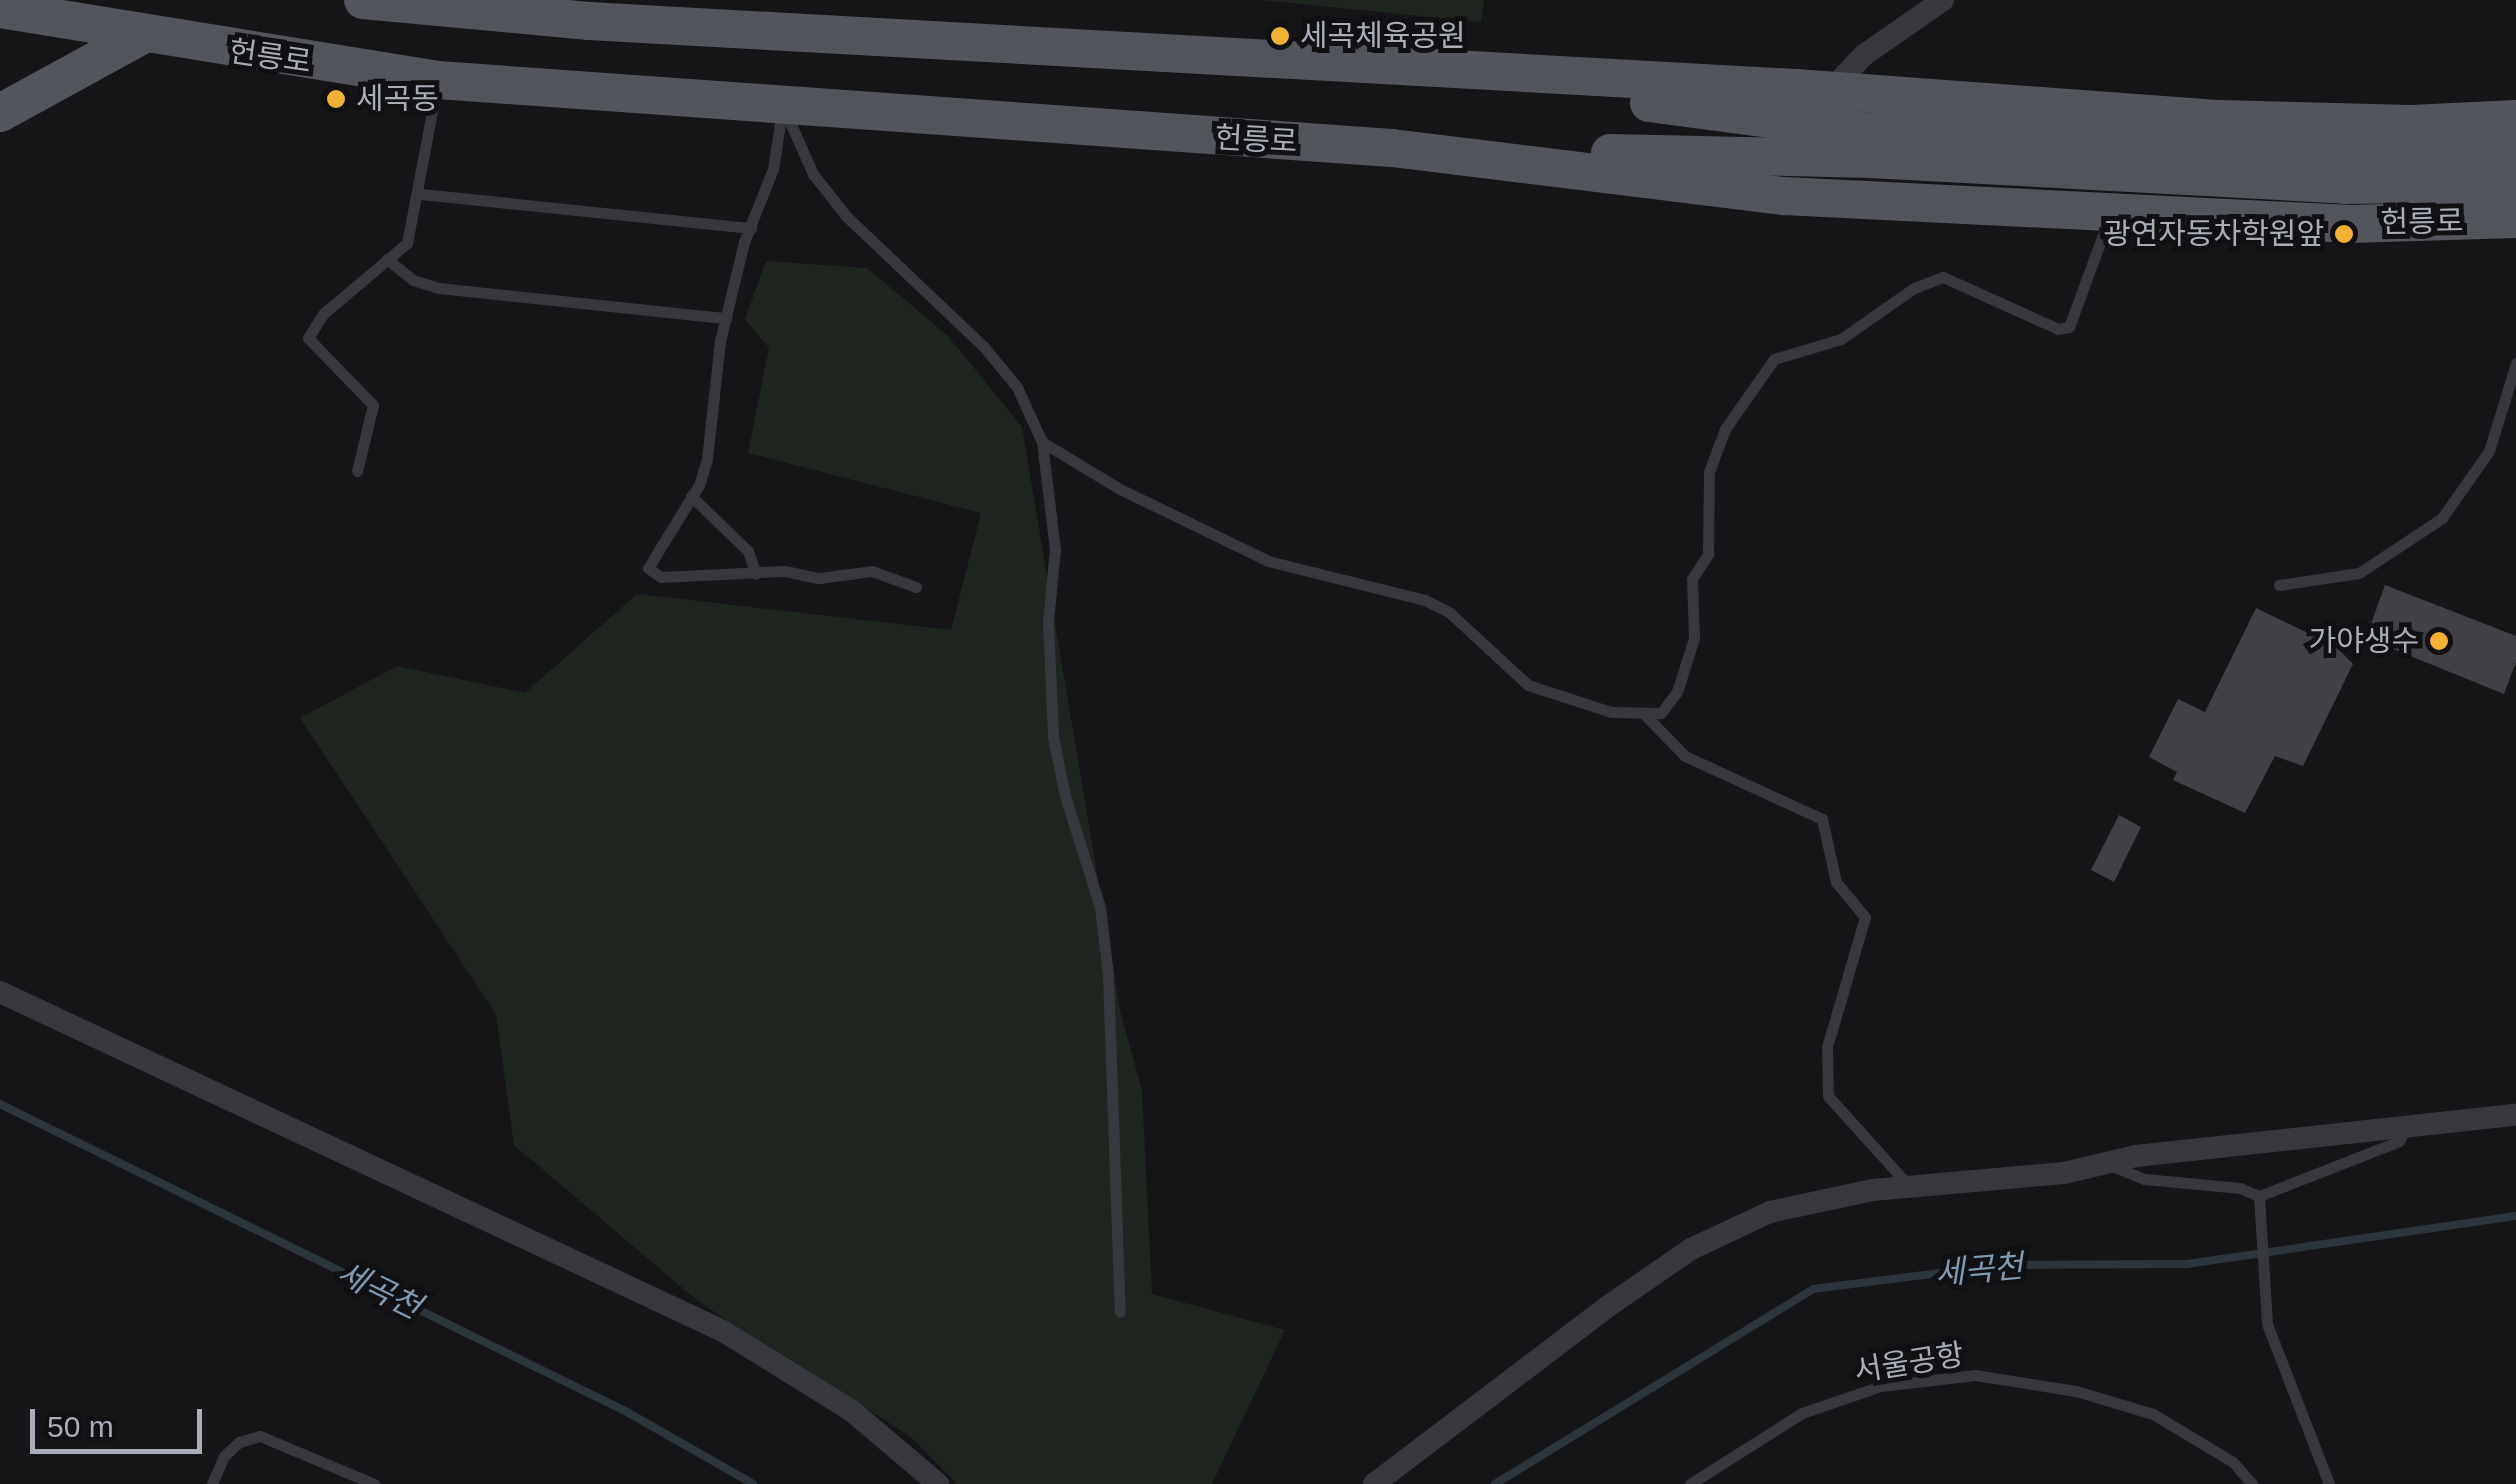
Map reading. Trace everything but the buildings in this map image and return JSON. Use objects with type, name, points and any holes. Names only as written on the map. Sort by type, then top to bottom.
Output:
[{"type":"main road","points":[[363,0],[589,21],[1830,91],[2217,120],[2412,124],[2516,119]]},
{"type":"main road","name":"헌릉로","points":[[0,10],[139,36],[438,80],[1392,148],[1784,196],[2352,224],[2516,220]]},
{"type":"main road","points":[[0,113],[139,36]]},
{"type":"main road","points":[[1369,67],[1863,131],[2344,157],[2516,154]]},
{"type":"main road","points":[[1392,148],[1870,159],[2345,185],[2516,183]]},
{"type":"street","points":[[1830,91],[1864,55],[1943,0]]},
{"type":"street","points":[[0,992],[723,1330],[852,1412],[938,1484]]},
{"type":"street","points":[[1374,1484],[1691,1250],[1770,1212],[1910,1187],[2112,1166],[2136,1156],[2516,1116]]},
{"type":"lane","points":[[356,471],[372,405],[308,338],[323,314],[407,242],[421,194],[438,80]]},
{"type":"lane","points":[[783,107],[773,169],[751,228],[726,318],[706,459],[691,496],[648,568],[660,576],[756,574],[819,578],[872,571],[916,586]]},
{"type":"lane","points":[[783,107],[812,174],[846,216],[984,348],[1017,387],[1042,442],[1055,549],[1048,622],[1053,737],[1064,796],[1100,907],[1108,975],[1120,1312]]},
{"type":"lane","points":[[421,194],[751,228]]},
{"type":"lane","points":[[1042,442],[1120,489],[1268,561],[1425,600],[1463,624],[1528,685],[1566,701],[1646,716],[1661,713],[1686,668],[1694,638],[1692,578],[1708,554],[1705,496],[1724,429],[1774,359],[1841,339],[1914,288],[1943,278],[2058,329],[2070,327],[2112,210]]},
{"type":"lane","points":[[387,259],[413,280],[439,288],[726,318]]},
{"type":"lane","points":[[2279,585],[2358,573],[2442,518],[2489,451],[2516,363]]},
{"type":"lane","points":[[691,496],[748,551],[756,574]]},
{"type":"lane","points":[[1646,716],[1686,756],[1822,818],[1836,882],[1865,917],[1827,1046],[1828,1096],[1910,1187]]},
{"type":"lane","points":[[2259,1202],[2399,1140],[2406,1129]]},
{"type":"lane","points":[[2112,1166],[2144,1180],[2240,1188],[2259,1202],[2266,1324],[2282,1378],[2329,1484]]},
{"type":"lane","name":"서울공항","points":[[1690,1484],[1802,1413],[1882,1386],[1975,1375],[2076,1391],[2152,1414],[2233,1462],[2252,1484]]},
{"type":"lane","points":[[212,1484],[224,1456],[239,1442],[260,1436],[374,1484]]},
{"type":"shaded area","points":[[1262,0],[1484,0],[1481,22]]},
{"type":"shaded area","points":[[766,261],[867,268],[947,335],[1022,427],[1120,1011],[1142,1090],[1152,1294],[1285,1330],[1212,1484],[957,1484],[911,1437],[699,1302],[514,1145],[496,1014],[300,718],[397,666],[525,693],[637,594],[951,630],[981,513],[748,453],[769,348],[745,319]]},
{"type":"waterway","name":"세곡천","points":[[0,1104],[627,1412],[753,1484]]},
{"type":"waterway","name":"세곡천","points":[[1495,1484],[1813,1289],[2002,1265],[2187,1264],[2516,1216]]},
{"type":"place","name":"세곡체육공원","points":[[1280,36]]},
{"type":"place","name":"세곡동","points":[[336,99]]},
{"type":"place","name":"광연자동차학원앞","points":[[2344,234]]},
{"type":"place","name":"가야생수","points":[[2439,641]]}]
